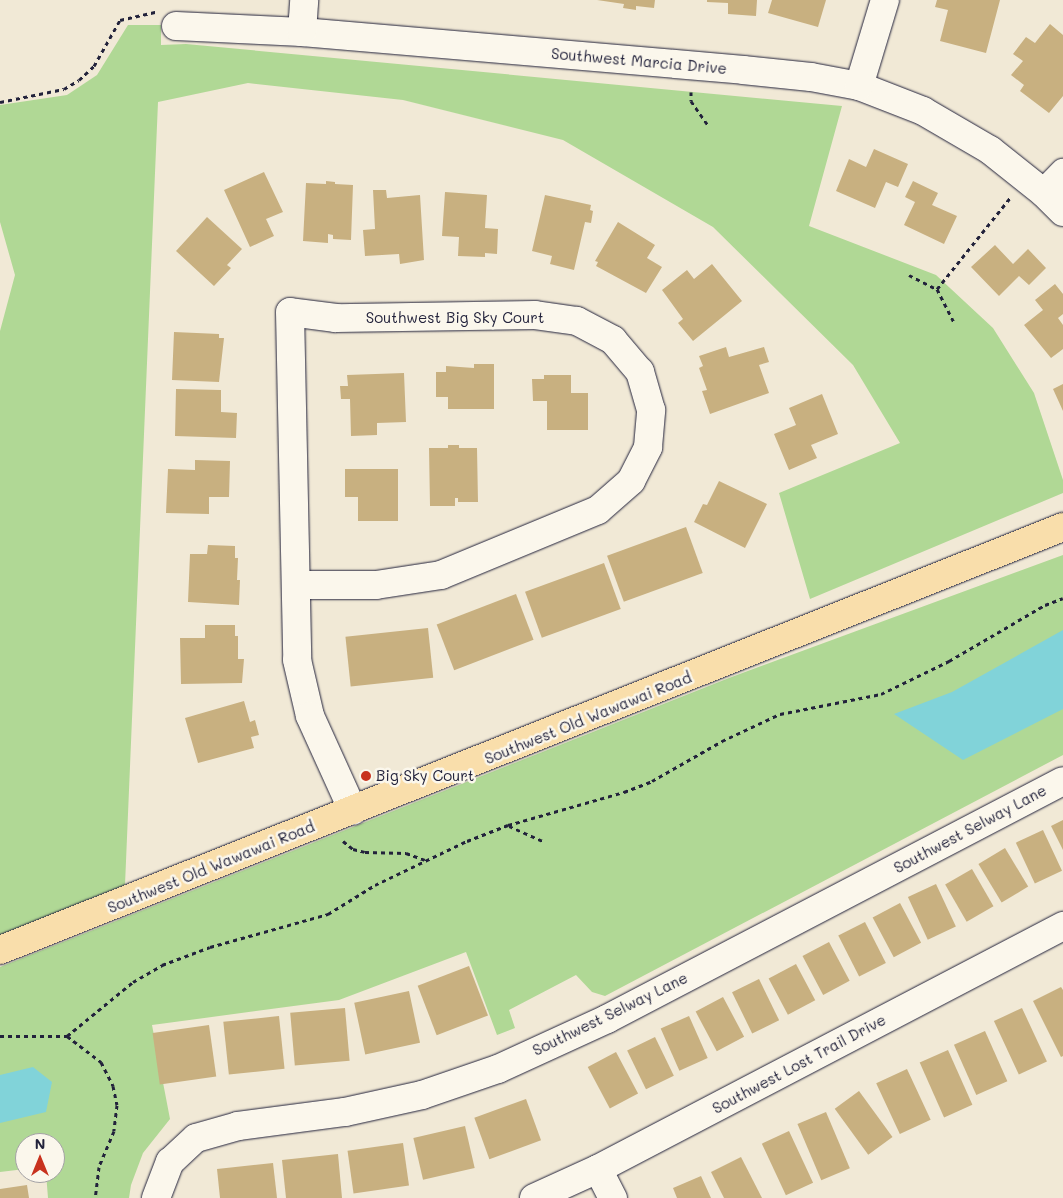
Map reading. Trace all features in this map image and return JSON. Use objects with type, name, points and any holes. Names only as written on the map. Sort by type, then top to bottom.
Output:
[{"type":"main road","name":"Southwest Old Wawawai Road","points":[[0,950],[1063,527]]},
{"type":"street","points":[[302,32],[304,0]]},
{"type":"street","points":[[859,86],[885,0]]},
{"type":"street","name":"Southwest Marcia Drive","points":[[176,26],[302,32],[742,70],[811,77],[859,86],[923,111],[990,150],[1054,203]]},
{"type":"street","points":[[1054,203],[1063,173]]},
{"type":"street","name":"Southwest Big Sky Court","points":[[296,585],[376,585],[441,575],[598,510],[631,481],[648,447],[651,410],[640,372],[613,340],[577,321],[535,315],[336,318],[290,312],[297,660],[310,716],[340,815]]},
{"type":"street","name":"Southwest Selway Lane","points":[[156,1198],[170,1162],[196,1138],[238,1126],[344,1112],[422,1095],[498,1069],[607,1018],[1063,781]]},
{"type":"street","name":"Southwest Lost Trail Drive","points":[[534,1198],[598,1169],[1063,926]]},
{"type":"street","points":[[598,1169],[613,1198]]},
{"type":"path","points":[[0,102],[64,89],[79,80],[94,66],[120,20],[159,12],[176,26]]},
{"type":"path","points":[[691,84],[691,101],[708,126]]},
{"type":"path","points":[[937,289],[1015,191]]},
{"type":"path","points":[[909,275],[937,289],[954,323]]},
{"type":"path","points":[[67,1036],[133,982],[162,965],[210,947],[328,914],[374,885],[426,860],[508,826],[624,792],[652,781],[722,742],[780,714],[881,694],[949,661],[1045,604],[1063,598]]},
{"type":"path","points":[[340,815],[342,840],[353,849],[365,852],[406,853],[426,860]]},
{"type":"path","points":[[508,826],[545,842]]},
{"type":"path","points":[[0,1036],[67,1036],[101,1062],[113,1086],[117,1105],[114,1131],[99,1167],[95,1198]]},
{"type":"green space","points":[[128,25],[161,25],[161,45],[186,44],[842,106],[809,226],[936,275],[993,328],[1034,393],[1063,480],[1063,493],[810,599],[779,493],[900,443],[853,365],[713,227],[563,140],[403,100],[248,83],[158,102],[125,885],[0,935],[0,331],[15,275],[0,222],[0,105],[67,95],[97,75]]},
{"type":"green space","points":[[1063,555],[1063,755],[605,996],[592,992],[576,975],[509,1010],[515,1028],[497,1035],[466,952],[339,1000],[152,1025],[170,1119],[143,1153],[131,1185],[129,1198],[48,1198],[47,1183],[65,1183],[65,1133],[15,1133],[15,1170],[0,1172],[0,967],[729,678]]},
{"type":"water","points":[[1063,630],[1063,709],[963,760],[894,714],[952,692]]},
{"type":"water","points":[[33,1067],[52,1082],[46,1112],[0,1123],[0,1075]]},
{"type":"building","points":[[597,0],[655,0],[654,8],[636,6],[636,10],[623,8],[624,4]]},
{"type":"building","points":[[707,0],[757,0],[756,16],[728,14],[728,3],[707,2]]},
{"type":"building","points":[[772,0],[826,0],[818,27],[768,13]]},
{"type":"building","points":[[937,0],[1000,0],[986,53],[940,41],[948,10],[935,7]]},
{"type":"building","points":[[1050,24],[1063,35],[1063,96],[1049,113],[1020,91],[1024,85],[1011,75],[1023,61],[1013,54],[1026,37],[1035,43]]},
{"type":"building","points":[[874,149],[908,164],[898,187],[886,182],[875,208],[836,191],[849,159],[866,167]]},
{"type":"building","points":[[264,172],[283,212],[266,219],[274,236],[250,247],[224,190]]},
{"type":"building","points":[[326,181],[335,182],[335,184],[353,185],[351,240],[333,239],[333,235],[328,234],[328,243],[303,241],[306,183],[326,184]]},
{"type":"building","points":[[913,181],[938,193],[932,205],[957,216],[944,244],[904,225],[915,202],[905,197]]},
{"type":"building","points":[[373,190],[386,190],[387,198],[420,195],[424,260],[400,264],[399,254],[365,256],[363,230],[375,229]]},
{"type":"building","points":[[445,192],[487,195],[485,228],[498,229],[497,254],[485,253],[485,257],[458,256],[459,237],[442,236]]},
{"type":"building","points":[[545,195],[591,205],[590,210],[593,211],[591,223],[585,222],[574,270],[550,264],[552,256],[532,251]]},
{"type":"building","points":[[207,217],[242,249],[227,265],[231,268],[214,286],[176,251]]},
{"type":"building","points":[[618,222],[655,245],[647,258],[662,267],[646,293],[596,266],[598,262],[595,261]]},
{"type":"building","points":[[995,245],[1013,264],[1028,249],[1046,268],[1029,285],[1019,276],[999,296],[971,267]]},
{"type":"building","points":[[712,264],[742,301],[693,341],[678,323],[683,319],[662,290],[687,270],[694,279]]},
{"type":"building","points":[[1055,284],[1063,294],[1063,314],[1058,318],[1063,325],[1063,349],[1051,358],[1024,325],[1043,310],[1035,300]]},
{"type":"building","points":[[174,332],[219,334],[219,338],[224,338],[219,382],[172,380]]},
{"type":"building","points":[[726,347],[729,357],[764,347],[769,362],[759,365],[769,393],[710,414],[702,391],[707,390],[699,368],[703,366],[699,356]]},
{"type":"building","points":[[474,364],[494,364],[494,409],[448,409],[448,397],[436,397],[436,372],[446,372],[446,366],[474,368]]},
{"type":"building","points":[[404,373],[406,422],[377,423],[377,435],[351,436],[350,399],[341,399],[340,386],[348,386],[347,375]]},
{"type":"building","points":[[544,375],[571,375],[571,393],[588,393],[588,430],[547,430],[547,401],[533,401],[532,379],[544,379]]},
{"type":"building","points":[[1063,384],[1063,411],[1053,389]]},
{"type":"building","points":[[176,389],[221,390],[221,412],[237,413],[236,438],[175,436]]},
{"type":"building","points":[[822,394],[838,434],[811,445],[817,458],[789,470],[774,434],[796,425],[789,408]]},
{"type":"building","points":[[448,445],[459,445],[459,448],[477,448],[478,502],[458,502],[458,498],[455,498],[455,506],[430,506],[429,448],[448,448]]},
{"type":"building","points":[[195,460],[230,461],[229,497],[209,497],[209,514],[166,513],[168,469],[195,470]]},
{"type":"building","points":[[345,469],[398,469],[398,521],[358,521],[358,497],[345,497]]},
{"type":"building","points":[[719,481],[767,504],[745,548],[694,522],[703,504],[707,505]]},
{"type":"building","points":[[686,527],[703,573],[624,602],[607,556]]},
{"type":"building","points":[[208,545],[235,546],[235,558],[238,558],[237,580],[240,580],[239,605],[188,602],[190,554],[207,554]]},
{"type":"building","points":[[604,563],[621,609],[542,638],[525,592]]},
{"type":"building","points":[[516,594],[534,640],[454,670],[437,624]]},
{"type":"building","points":[[205,625],[235,625],[235,636],[238,636],[238,659],[244,659],[242,683],[181,684],[180,638],[205,638]]},
{"type":"building","points":[[428,628],[433,678],[351,686],[345,637]]},
{"type":"building","points":[[244,701],[250,722],[255,720],[259,735],[251,737],[254,748],[198,763],[185,718]]},
{"type":"building","points":[[1063,820],[1063,850],[1051,826]]},
{"type":"building","points":[[1043,830],[1062,871],[1035,883],[1016,843]]},
{"type":"building","points":[[1005,848],[1028,887],[1002,903],[978,864]]},
{"type":"building","points":[[972,869],[994,906],[967,922],[945,884]]},
{"type":"building","points":[[936,884],[956,927],[928,940],[908,897]]},
{"type":"building","points":[[900,903],[921,943],[894,957],[873,918]]},
{"type":"building","points":[[865,922],[886,963],[859,977],[838,936]]},
{"type":"building","points":[[829,942],[850,981],[823,995],[803,956]]},
{"type":"building","points":[[796,964],[815,1000],[788,1015],[769,979]]},
{"type":"building","points":[[469,966],[488,1015],[437,1035],[418,986]]},
{"type":"building","points":[[759,979],[779,1020],[752,1033],[732,992]]},
{"type":"building","points":[[1061,987],[1063,990],[1063,1056],[1061,1057],[1033,1001]]},
{"type":"building","points":[[409,991],[420,1043],[365,1054],[354,1003]]},
{"type":"building","points":[[723,997],[744,1037],[717,1051],[696,1012]]},
{"type":"building","points":[[345,1008],[350,1061],[295,1066],[290,1013]]},
{"type":"building","points":[[1022,1008],[1047,1061],[1019,1075],[994,1021]]},
{"type":"building","points":[[279,1016],[285,1069],[229,1075],[223,1022]]},
{"type":"building","points":[[689,1016],[708,1058],[679,1071],[661,1029]]},
{"type":"building","points":[[209,1025],[216,1076],[160,1084],[153,1033]]},
{"type":"building","points":[[985,1031],[1007,1081],[976,1095],[954,1045]]},
{"type":"building","points":[[655,1037],[674,1076],[646,1089],[627,1051]]},
{"type":"building","points":[[948,1050],[972,1105],[944,1117],[920,1063]]},
{"type":"building","points":[[616,1052],[638,1093],[610,1109],[588,1067]]},
{"type":"building","points":[[907,1069],[931,1120],[900,1134],[876,1083]]},
{"type":"building","points":[[859,1091],[893,1137],[868,1155],[835,1109]]},
{"type":"building","points":[[526,1099],[541,1140],[489,1159],[474,1118]]},
{"type":"building","points":[[826,1112],[850,1168],[821,1180],[797,1124]]},
{"type":"building","points":[[465,1126],[475,1168],[423,1180],[413,1138]]},
{"type":"building","points":[[789,1131],[813,1183],[786,1195],[762,1144]]},
{"type":"building","points":[[403,1143],[409,1186],[354,1193],[348,1151]]},
{"type":"building","points":[[338,1154],[342,1198],[286,1198],[282,1160]]},
{"type":"building","points":[[741,1157],[762,1198],[724,1198],[711,1172]]},
{"type":"building","points":[[273,1163],[277,1198],[220,1198],[217,1169]]},
{"type":"building","points":[[701,1176],[711,1198],[677,1198],[673,1188]]},
{"type":"building","points":[[27,1185],[29,1198],[0,1198],[0,1189]]},
{"type":"place","name":"Big Sky Court","points":[[366,776]]}]
